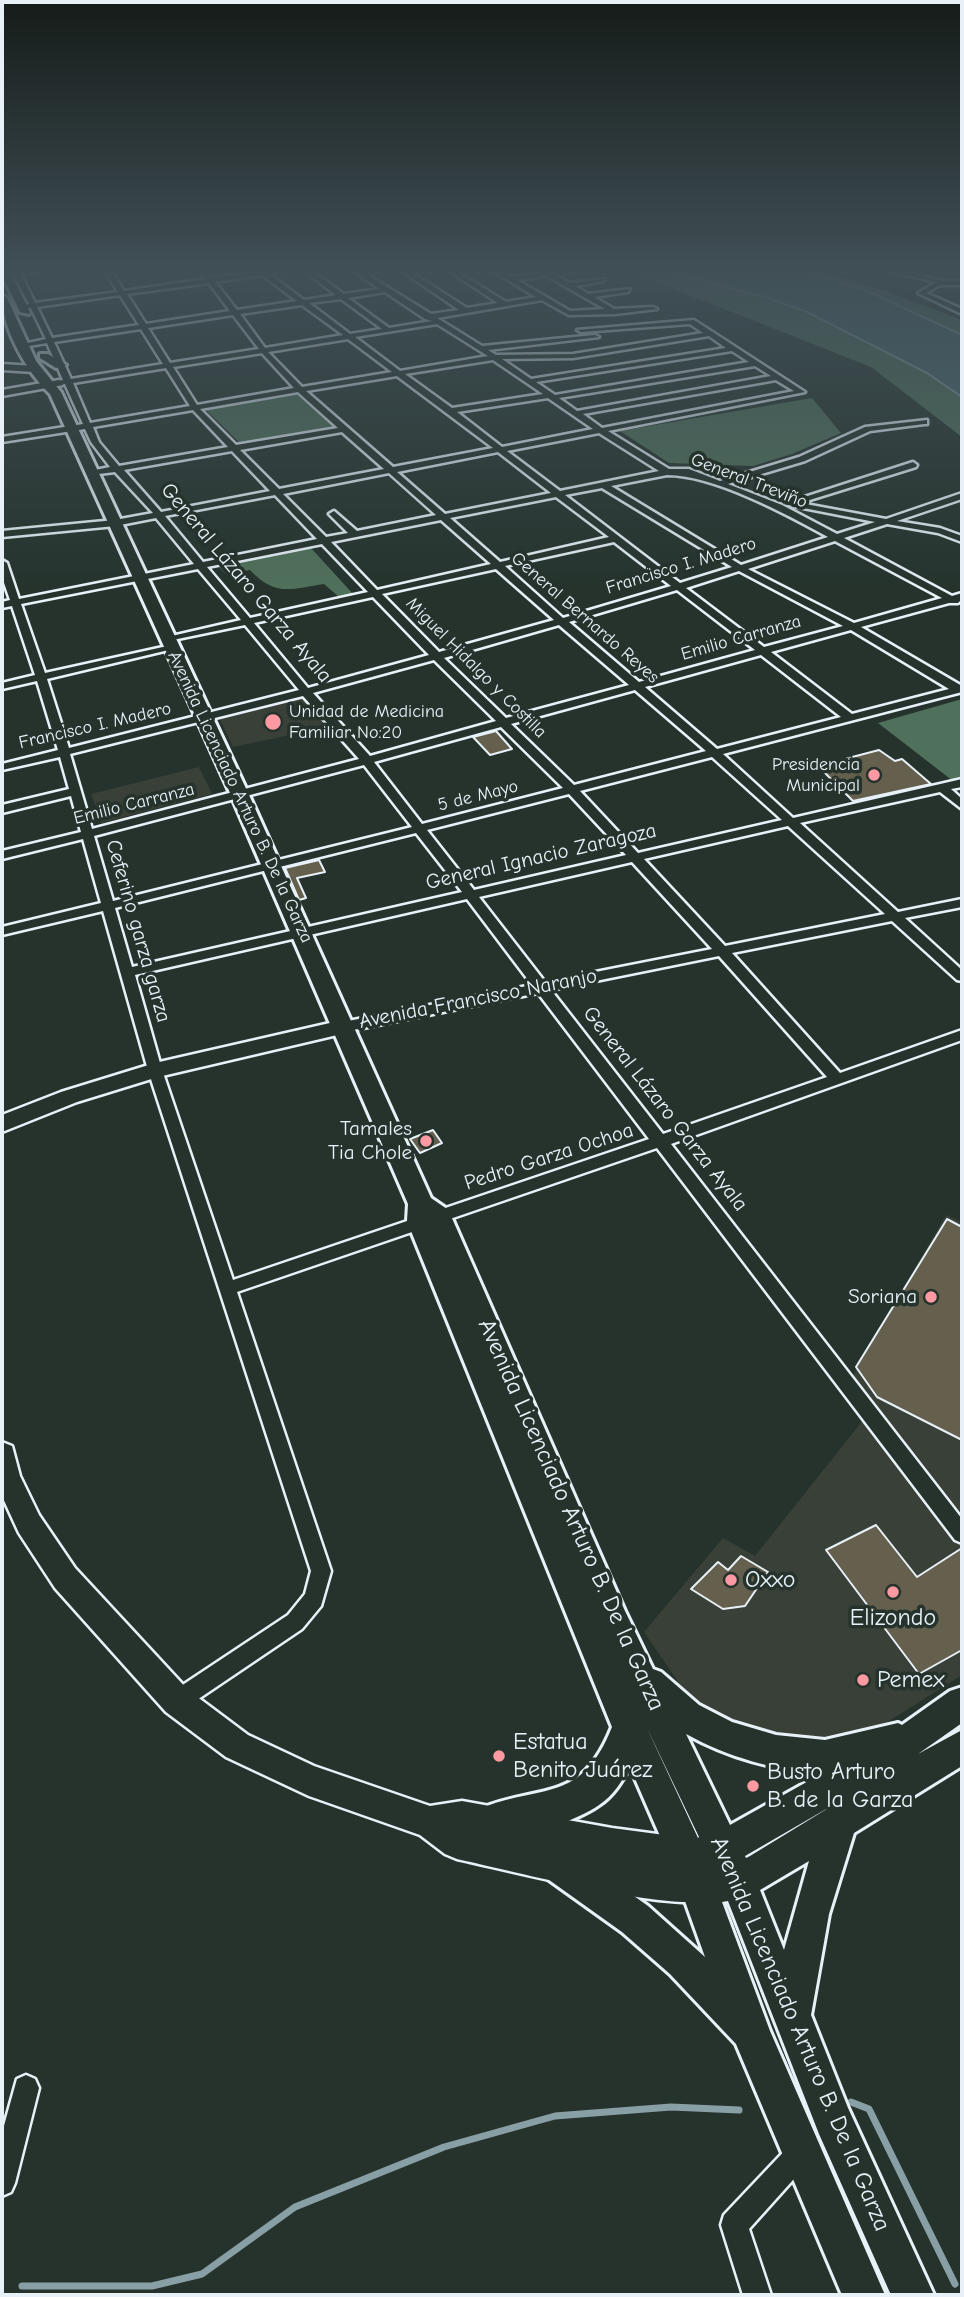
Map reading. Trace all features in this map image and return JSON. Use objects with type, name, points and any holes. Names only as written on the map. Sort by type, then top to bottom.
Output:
[{"type":"main road","name":"Avenida Licenciado Arturo B. De la Garza","points":[[44,376],[56,385]]},
{"type":"main road","name":"Avenida Licenciado Arturo B. De la Garza","points":[[52,376],[79,427],[93,473],[115,523],[303,934],[426,1214],[614,1622],[730,1865],[792,2012],[833,2120],[913,2295]]},
{"type":"main road","points":[[3,392],[56,385]]},
{"type":"main road","name":"Avenida Francisco Naranjo","points":[[2,1109],[154,1064],[340,1021]]},
{"type":"main road","name":"Avenida Francisco Naranjo","points":[[2,1124],[154,1064]]},
{"type":"main road","name":"Avenida Licenciado Arturo B. De la Garza","points":[[426,1214],[555,1552],[608,1680],[694,1871],[752,2036],[856,2277]]},
{"type":"main road","points":[[3,1471],[29,1524],[65,1578],[177,1700],[237,1746],[309,1780],[430,1822],[457,1842],[627,1878],[730,1865],[841,1821],[962,1747]]},
{"type":"main road","points":[[639,1673],[687,1717],[726,1738],[776,1752],[825,1757],[919,1735]]},
{"type":"main road","points":[[730,1865],[962,1703]]},
{"type":"main road","points":[[492,1822],[554,1807],[576,1799],[598,1784],[615,1761],[630,1724]]},
{"type":"main road","points":[[430,1822],[462,1817],[492,1822],[612,1845],[694,1871]]},
{"type":"main road","points":[[792,2012],[803,1939],[817,1888],[841,1821]]},
{"type":"main road","points":[[558,1864],[635,1919],[682,1961],[752,2036]]},
{"type":"main road","points":[[856,2277],[884,2295]]},
{"type":"street","points":[[58,376],[56,385],[105,376]]},
{"type":"street","name":"Miguel Hidalgo y Costilla","points":[[175,376],[195,408],[379,594],[437,657],[504,720],[573,791],[837,1079]]},
{"type":"street","name":"General Bernardo Reyes","points":[[287,376],[442,517],[716,754],[896,915],[962,978]]},
{"type":"street","points":[[2,440],[386,376]]},
{"type":"street","points":[[403,376],[850,719]]},
{"type":"street","name":"General Treviño","points":[[522,376],[667,472],[689,472],[783,506],[962,606]]},
{"type":"street","points":[[531,382],[565,376]]},
{"type":"street","points":[[450,411],[676,376]]},
{"type":"street","points":[[2,534],[115,523],[800,394],[800,390],[779,377],[577,413]]},
{"type":"street","points":[[719,484],[793,463],[868,429],[924,422]]},
{"type":"street","name":"General Lázaro Garza Ayala","points":[[79,427],[102,454],[130,479],[306,692],[366,759],[962,1534]]},
{"type":"street","points":[[93,473],[344,429]]},
{"type":"street","points":[[783,506],[913,465]]},
{"type":"street","points":[[8,604],[667,472]]},
{"type":"street","points":[[602,484],[738,567],[850,625],[961,690]]},
{"type":"street","name":"Francisco I. Madero","points":[[2,767],[205,718],[437,657],[887,522],[962,496]]},
{"type":"street","points":[[783,506],[940,530],[962,539]]},
{"type":"street","points":[[334,513],[355,534]]},
{"type":"street","points":[[2,686],[248,622],[614,539]]},
{"type":"street","name":"Ceferino garza garza","points":[[2,563],[8,604],[42,677],[154,1064],[321,1571],[314,1599],[295,1622],[177,1700]]},
{"type":"street","name":"Emilio Carranza","points":[[2,855],[240,795],[504,720],[962,596]]},
{"type":"street","name":"5 de Mayo","points":[[2,931],[110,907],[573,791],[961,690]]},
{"type":"street","name":"General Ignacio Zaragoza","points":[[129,972],[962,783]]},
{"type":"street","points":[[943,788],[962,805]]},
{"type":"street","points":[[2,809],[76,791]]},
{"type":"street","name":"Avenida Francisco Naranjo","points":[[340,1021],[541,986],[962,903]]},
{"type":"street","name":"Pedro Garza Ochoa","points":[[227,1289],[426,1214],[661,1142],[962,1035]]},
{"type":"street","points":[[2,2183],[26,2088]]},
{"type":"street","points":[[757,2295],[734,2225],[802,2151]]},
{"type":"shaded area","name":"Unidad de Medicina Familiar No:20","points":[[305,696],[329,727],[233,747],[219,717]]},
{"type":"shaded area","points":[[199,767],[212,794],[101,823],[91,794]]},
{"type":"shaded area","points":[[946,1215],[962,1222],[962,1675],[870,1733],[819,1748],[737,1726],[703,1709],[681,1686],[644,1632],[723,1538],[755,1556],[864,1419],[851,1379]]},
{"type":"green space","points":[[883,376],[962,376],[962,437]]},
{"type":"green space","points":[[302,394],[337,429],[243,446],[205,409]]},
{"type":"green space","points":[[812,398],[841,433],[792,454],[753,466],[669,463],[620,431]]},
{"type":"green space","points":[[311,548],[354,595],[339,597],[324,584],[293,589],[276,588],[259,579],[250,570],[226,574],[218,566]]},
{"type":"green space","points":[[962,699],[962,779],[953,781],[878,723]]},
{"type":"water","points":[[932,376],[962,376],[962,397]]},
{"type":"building","points":[[496,731],[512,749],[490,755],[473,737]]},
{"type":"building","name":"Presidencia Municipal","points":[[879,750],[895,761],[902,759],[931,784],[853,801],[818,766]]},
{"type":"building","points":[[319,860],[325,872],[297,878],[306,898],[299,900],[285,868]]},
{"type":"building","name":"Tamales Tia Chole","points":[[433,1130],[442,1143],[420,1153],[410,1139]]},
{"type":"building","name":"Soriana","points":[[947,1219],[962,1227],[962,1440],[877,1397],[856,1367]]},
{"type":"building","name":"Elizondo","points":[[876,1525],[917,1577],[962,1548],[962,1650],[919,1674],[826,1550]]},
{"type":"building","name":"Oxxo","points":[[741,1556],[768,1572],[745,1606],[723,1609],[691,1589],[718,1562],[728,1570]]},
{"type":"waterway","points":[[851,2102],[869,2109],[955,2284]]},
{"type":"waterway","points":[[22,2286],[152,2286],[202,2274],[295,2207],[444,2147],[555,2116],[671,2107],[739,2110]]},
{"type":"place","name":"Unidad de Medicina Familiar No:20","points":[[273,722]]},
{"type":"place","name":"Presidencia Municipal","points":[[874,775]]},
{"type":"place","name":"Tamales Tia Chole","points":[[426,1141]]},
{"type":"place","name":"Soriana","points":[[931,1297]]},
{"type":"place","name":"Oxxo","points":[[731,1580]]},
{"type":"place","name":"Elizondo","points":[[893,1592]]},
{"type":"place","name":"Pemex","points":[[863,1680]]},
{"type":"place","name":"Estatua Benito Juárez","points":[[499,1756]]},
{"type":"place","name":"Busto Arturo B. de la Garza","points":[[753,1786]]}]
